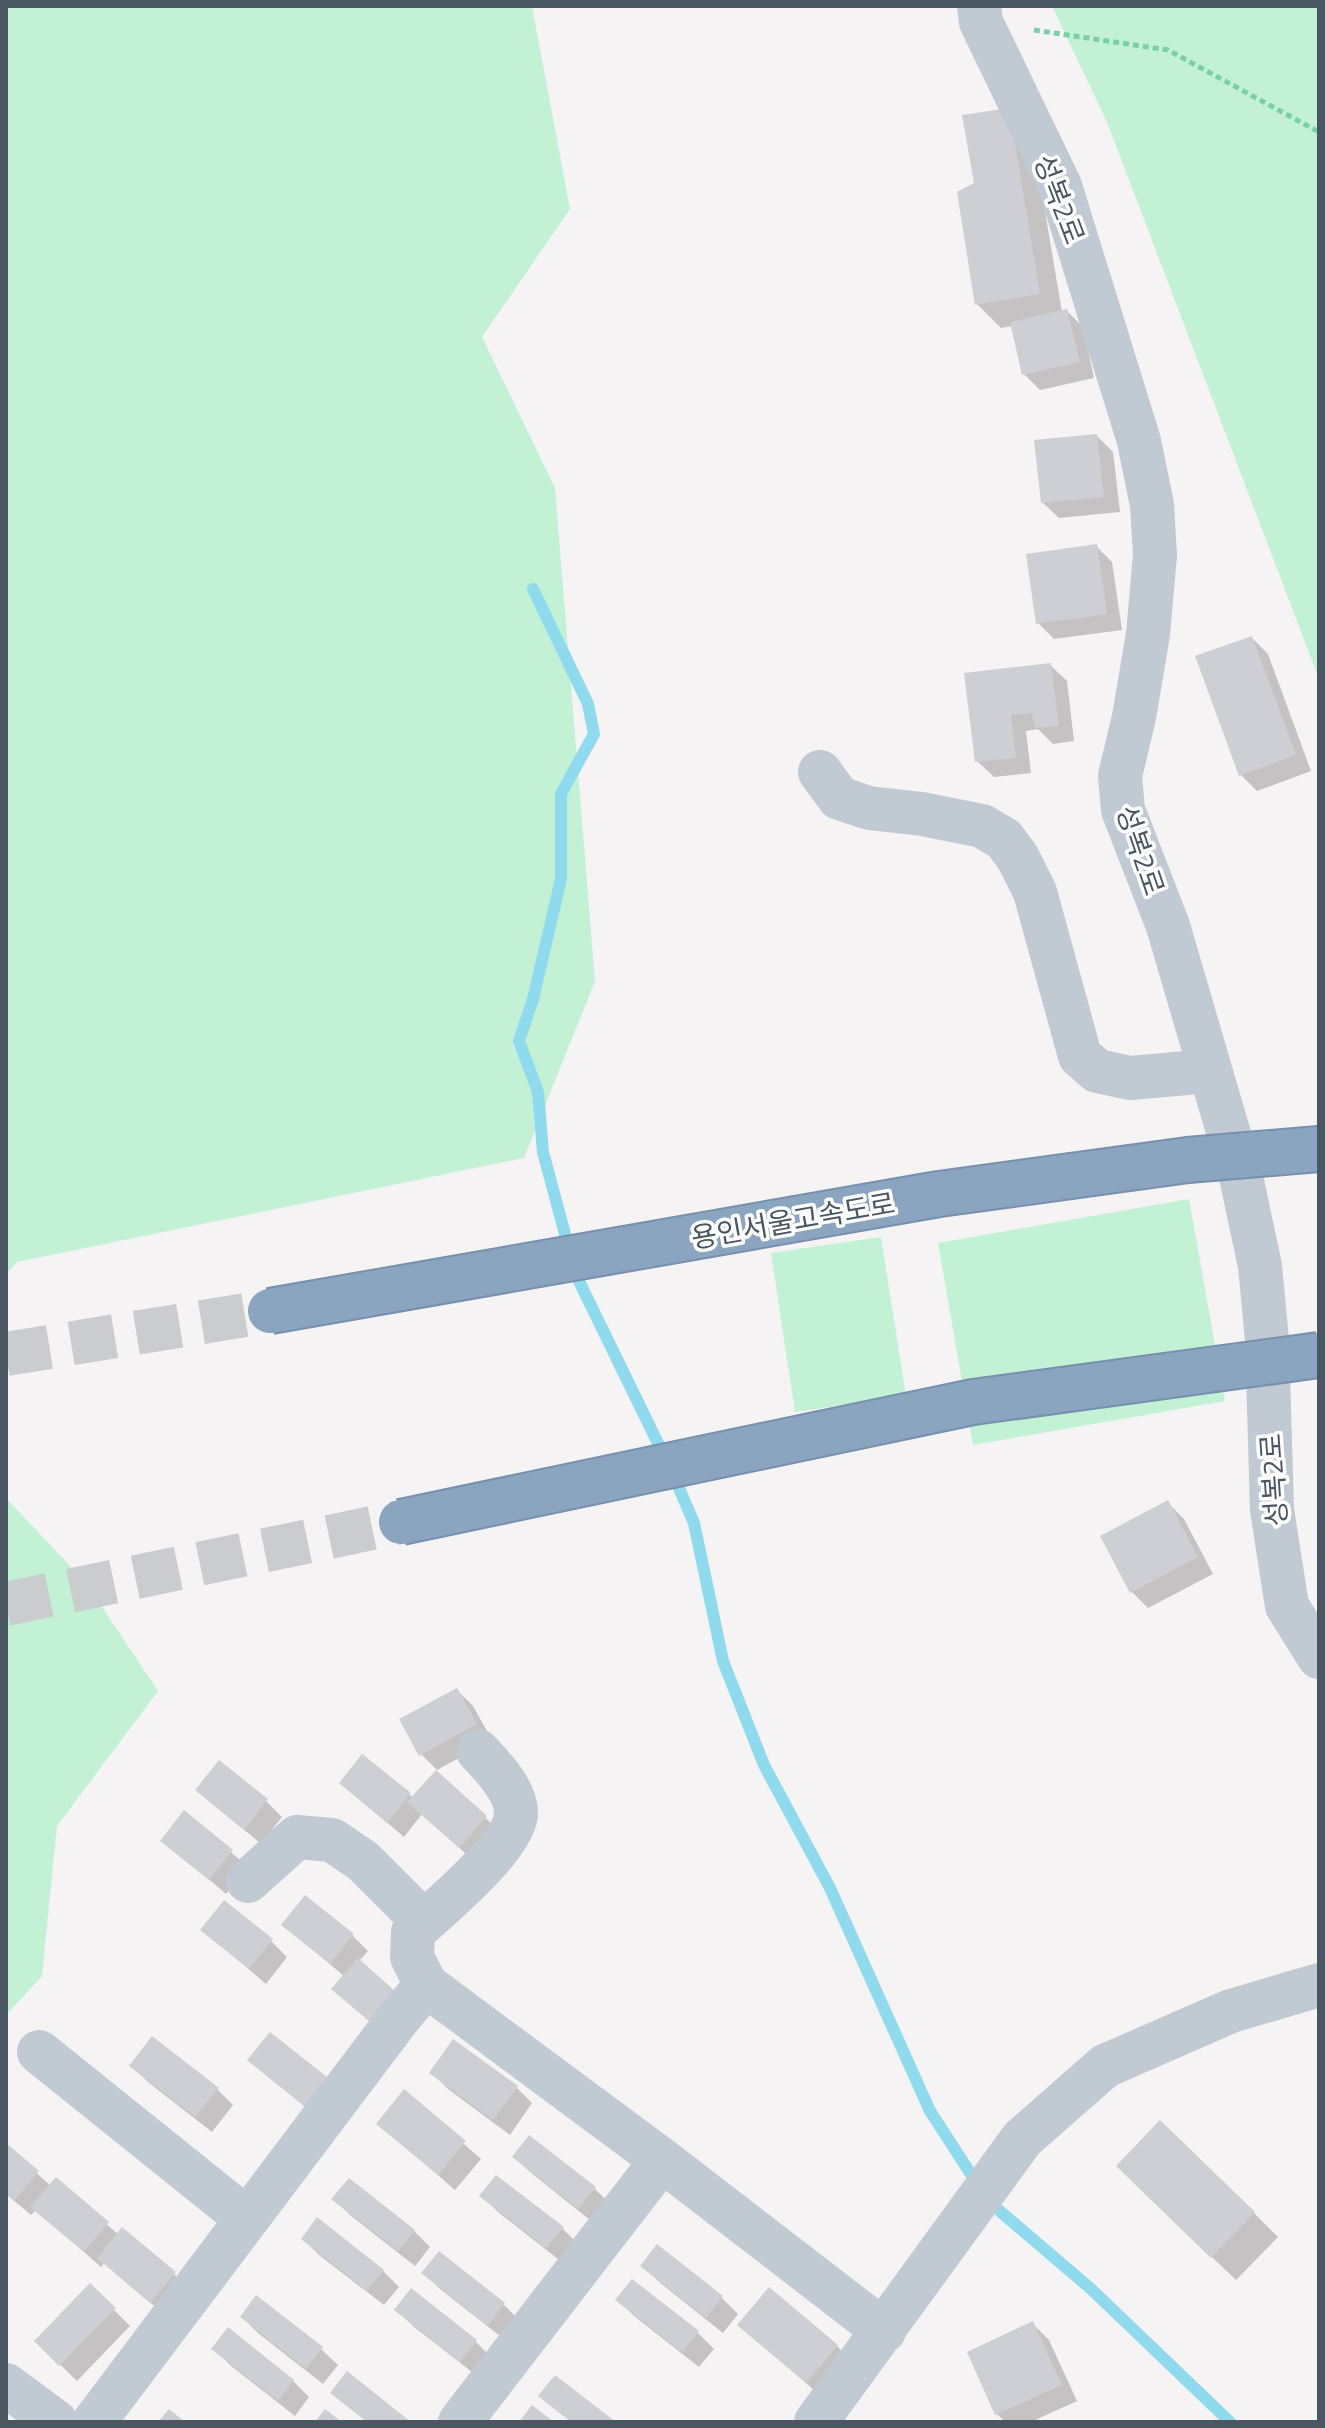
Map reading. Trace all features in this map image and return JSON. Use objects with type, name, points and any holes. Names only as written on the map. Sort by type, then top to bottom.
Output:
[{"type":"highway","name":"용인서울고속도로","points":[[270,1311],[939,1194],[1188,1160],[1319,1149]]},
{"type":"highway","points":[[401,1522],[973,1402],[1319,1355]]},
{"type":"street","name":"성복2로","points":[[980,14],[1060,186],[1139,441],[1152,505],[1155,555],[1148,634],[1120,776],[1123,810],[1168,926],[1240,1172],[1260,1266],[1267,1340],[1272,1510],[1287,1606],[1319,1657]]},
{"type":"street","points":[[820,772],[839,798],[869,808],[922,814],[982,826],[1004,839],[1018,858],[1035,892],[1080,1056],[1097,1071],[1130,1078],[1210,1071]]},
{"type":"street","points":[[478,1751],[506,1782],[516,1812],[510,1830],[484,1866],[413,1932],[412,1957],[426,1985],[662,2160],[884,2331]]},
{"type":"street","points":[[248,1881],[297,1837],[332,1840],[363,1861],[424,1922]]},
{"type":"street","points":[[94,2422],[426,1985]]},
{"type":"street","points":[[816,2422],[1022,2139],[1105,2066],[1231,2011],[1319,1985]]},
{"type":"street","points":[[39,2052],[247,2219]]},
{"type":"street","points":[[460,2422],[662,2160]]},
{"type":"street","points":[[6,2385],[56,2422]]},
{"type":"path","points":[[980,14],[1168,50],[1319,132]]},
{"type":"green space","points":[[6,6],[532,6],[570,209],[482,337],[555,488],[595,981],[524,1158],[17,1262],[6,1274]]},
{"type":"green space","points":[[1052,6],[1319,6],[1319,679],[1107,122]]},
{"type":"green space","points":[[1189,1199],[1225,1401],[973,1445],[938,1243]]},
{"type":"green space","points":[[881,1237],[906,1396],[795,1412],[771,1253]]},
{"type":"green space","points":[[6,1498],[86,1583],[158,1691],[57,1826],[42,1976],[6,2015]]},
{"type":"building","points":[[1009,108],[1040,294],[975,305],[957,192],[974,183],[962,115]]},
{"type":"building","points":[[1067,309],[1080,362],[1022,375],[1010,322]]},
{"type":"building","points":[[1097,434],[1104,497],[1041,503],[1034,440]]},
{"type":"building","points":[[1097,544],[1107,614],[1036,624],[1026,554]]},
{"type":"building","points":[[1252,636],[1296,755],[1239,776],[1195,656]]},
{"type":"building","points":[[1051,663],[1059,726],[1035,728],[1032,713],[1011,715],[1016,758],[975,762],[964,673]]},
{"type":"building","points":[[1168,1500],[1198,1557],[1130,1593],[1100,1536]]},
{"type":"building","points":[[457,1688],[477,1724],[419,1756],[399,1719]]},
{"type":"building","points":[[362,1754],[411,1793],[387,1823],[339,1783]]},
{"type":"building","points":[[219,1760],[268,1799],[244,1830],[195,1790]]},
{"type":"building","points":[[436,1770],[487,1816],[459,1848],[407,1802]]},
{"type":"building","points":[[184,1810],[233,1850],[209,1880],[160,1841]]},
{"type":"building","points":[[305,1895],[354,1934],[330,1964],[281,1925]]},
{"type":"building","points":[[224,1900],[273,1939],[249,1969],[200,1930]]},
{"type":"building","points":[[358,1958],[396,1992],[370,2022],[331,1989]]},
{"type":"building","points":[[270,2032],[327,2077],[304,2106],[247,2060]]},
{"type":"building","points":[[152,2036],[219,2088],[195,2117],[129,2066]]},
{"type":"building","points":[[453,2039],[518,2086],[493,2120],[429,2073]]},
{"type":"building","points":[[404,2089],[466,2141],[438,2175],[376,2124]]},
{"type":"building","points":[[1160,2120],[1255,2212],[1211,2258],[1116,2166]]},
{"type":"building","points":[[529,2135],[596,2187],[578,2209],[512,2157]]},
{"type":"building","points":[[6,2143],[39,2171],[14,2201],[6,2194]]},
{"type":"building","points":[[496,2175],[564,2227],[546,2248],[479,2196]]},
{"type":"building","points":[[56,2177],[109,2222],[84,2252],[30,2207]]},
{"type":"building","points":[[349,2178],[415,2230],[398,2251],[331,2199]]},
{"type":"building","points":[[317,2217],[384,2270],[367,2291],[301,2239]]},
{"type":"building","points":[[122,2227],[176,2272],[150,2303],[97,2258]]},
{"type":"building","points":[[657,2244],[723,2296],[706,2318],[640,2266]]},
{"type":"building","points":[[439,2251],[505,2303],[488,2326],[421,2273]]},
{"type":"building","points":[[632,2279],[699,2331],[682,2352],[615,2300]]},
{"type":"building","points":[[90,2283],[116,2308],[59,2366],[34,2341]]},
{"type":"building","points":[[769,2287],[838,2345],[806,2383],[737,2325]]},
{"type":"building","points":[[411,2288],[477,2340],[460,2362],[394,2310]]},
{"type":"building","points":[[256,2295],[323,2347],[306,2369],[240,2317]]},
{"type":"building","points":[[1033,2321],[1062,2385],[995,2415],[967,2352]]},
{"type":"building","points":[[228,2327],[294,2380],[278,2401],[211,2349]]},
{"type":"building","points":[[347,2371],[411,2422],[367,2422],[330,2393]]},
{"type":"building","points":[[555,2375],[616,2422],[571,2422],[538,2396]]},
{"type":"building","points":[[532,2405],[554,2422],[519,2422]]},
{"type":"building","points":[[169,2409],[185,2422],[158,2422]]},
{"type":"building","points":[[325,2409],[342,2422],[315,2422]]},
{"type":"waterway","points":[[533,589],[588,704],[594,734],[561,794],[561,879],[533,999],[519,1041],[538,1092],[543,1152],[576,1275],[694,1523],[723,1661],[764,1765],[830,1888],[930,2111],[978,2185]]},
{"type":"waterway","points":[[988,2201],[1090,2288],[1230,2422]]},
{"type":"tunnel","points":[[6,1354],[270,1311]]},
{"type":"tunnel","points":[[6,1604],[401,1522]]}]
